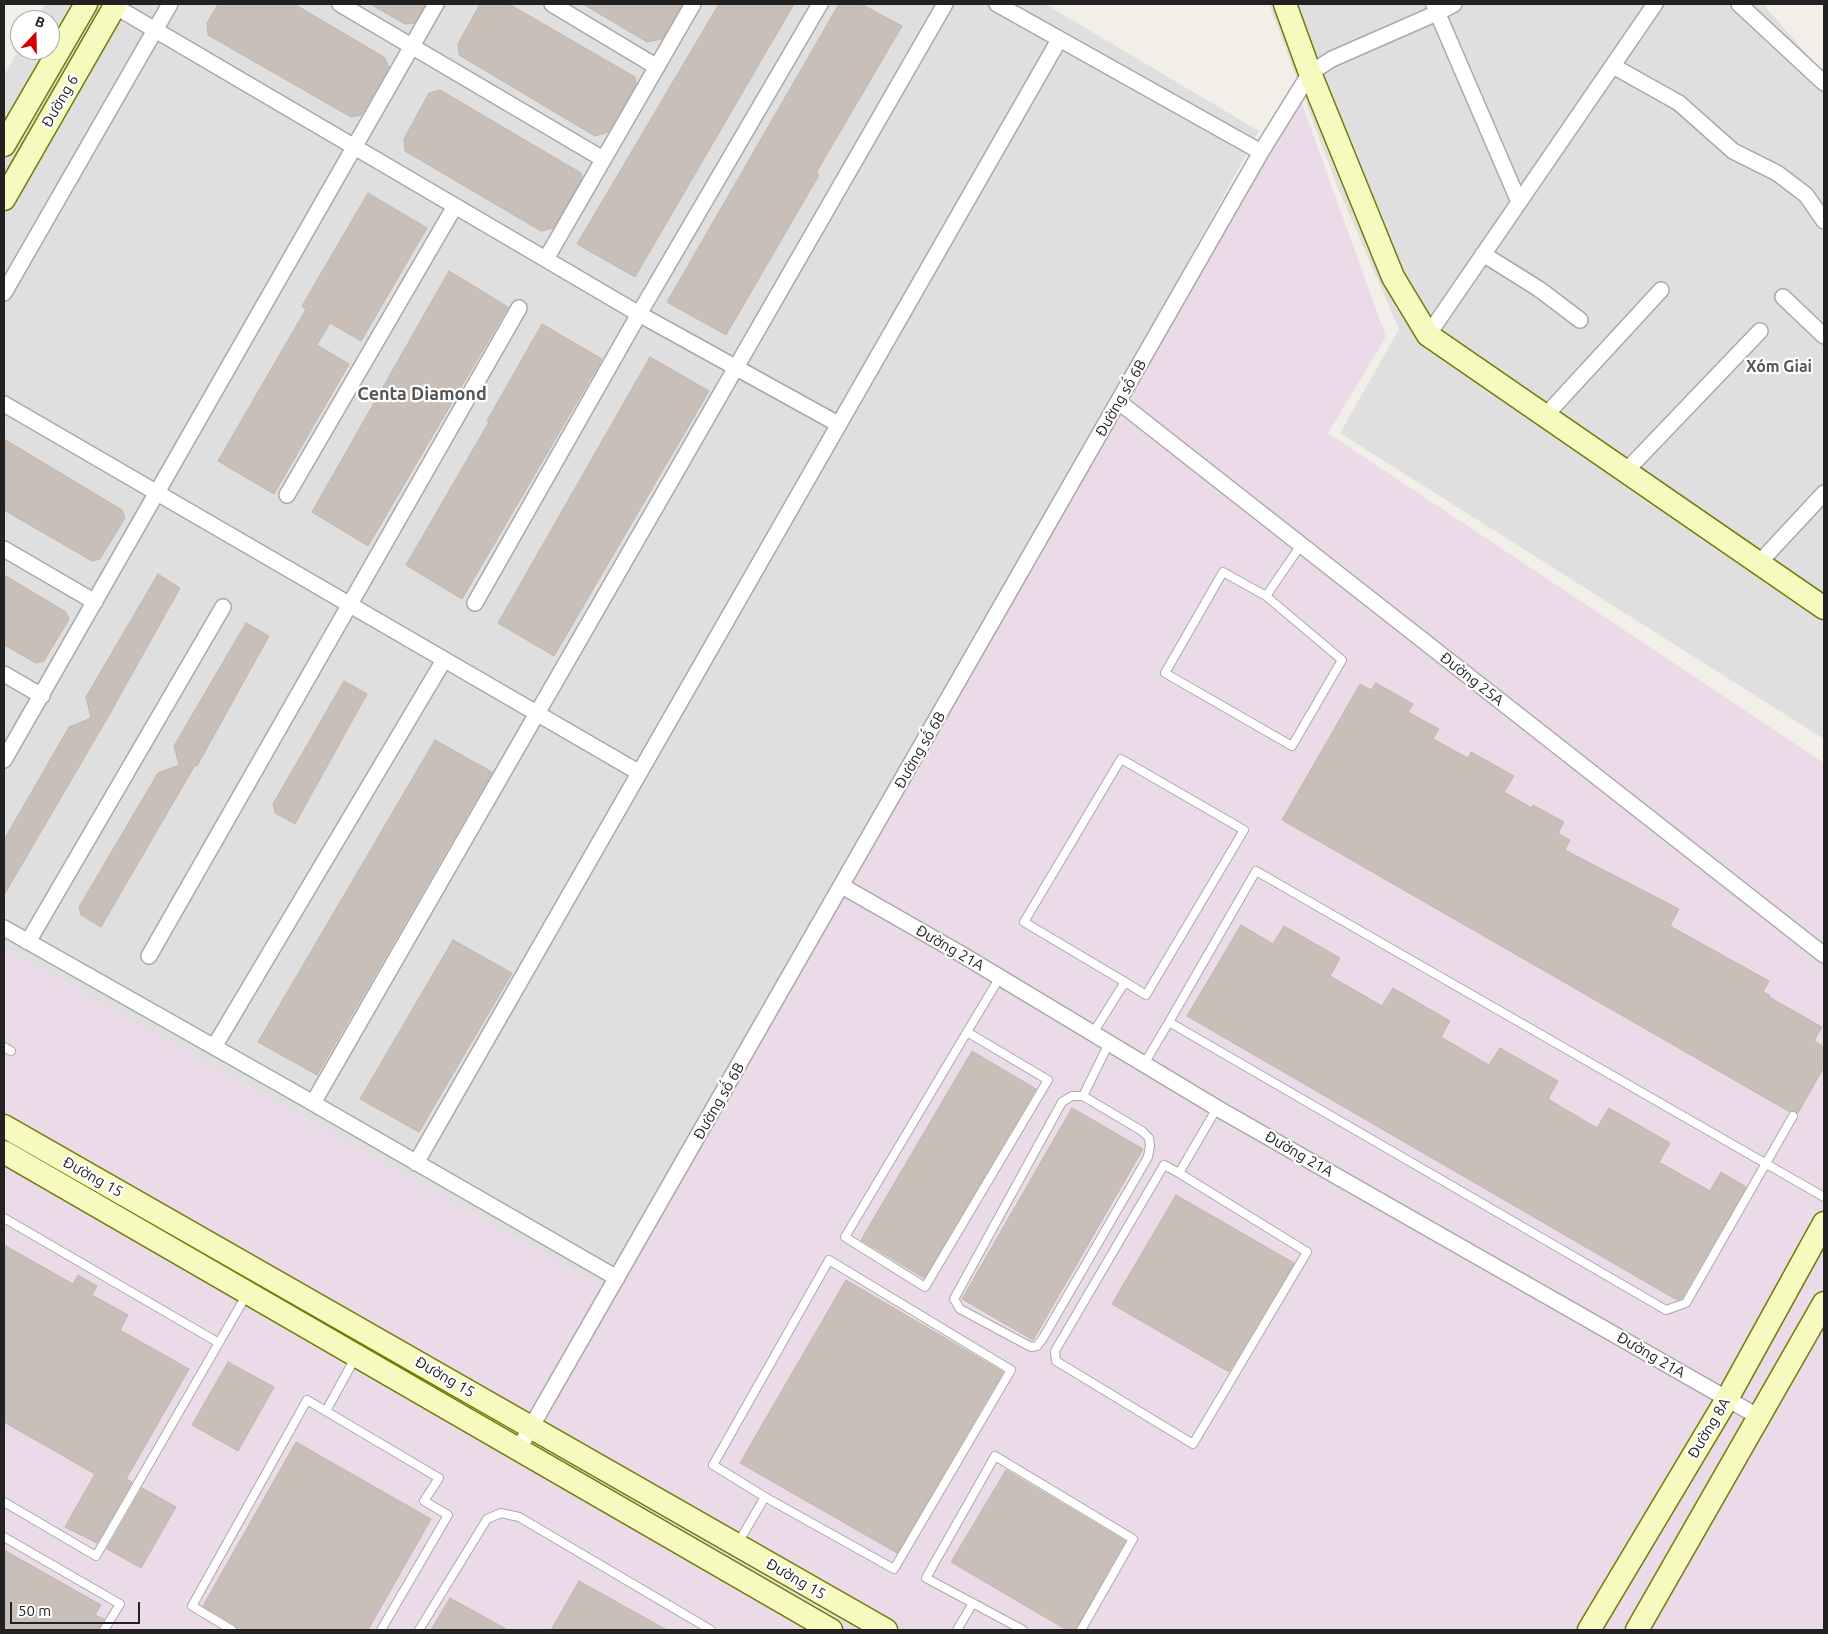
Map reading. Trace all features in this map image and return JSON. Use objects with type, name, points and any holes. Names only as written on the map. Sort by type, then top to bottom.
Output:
[{"type":"street","name":"Đường 6","points":[[4,144],[86,4]]},
{"type":"street","name":"Đường 6","points":[[4,199],[114,4]]},
{"type":"street","points":[[114,4],[639,314],[838,424]]},
{"type":"street","points":[[4,294],[154,28],[170,4]]},
{"type":"street","points":[[340,4],[603,159]]},
{"type":"street","points":[[4,760],[436,4]]},
{"type":"street","points":[[552,4],[657,67]]},
{"type":"street","points":[[546,259],[693,4]]},
{"type":"street","points":[[474,603],[639,314],[820,4]]},
{"type":"street","points":[[313,1103],[945,4]]},
{"type":"street","points":[[997,4],[1261,152]]},
{"type":"street","points":[[1285,4],[1310,73],[1393,277],[1428,334],[1824,608]]},
{"type":"street","points":[[1310,73],[1332,59],[1435,9],[1454,4]]},
{"type":"street","points":[[1428,334],[1655,4]]},
{"type":"street","points":[[1739,4],[1824,83]]},
{"type":"street","points":[[1435,9],[1519,202]]},
{"type":"street","points":[[416,1163],[638,772],[1059,40]]},
{"type":"street","points":[[1613,66],[1679,102],[1733,151],[1777,173],[1806,195],[1824,221]]},
{"type":"street","name":"Đường số 6B","points":[[518,1450],[530,1426],[842,886],[1261,152],[1310,73]]},
{"type":"street","points":[[287,495],[455,206]]},
{"type":"street","points":[[1483,254],[1539,289],[1580,320]]},
{"type":"street","points":[[1545,416],[1661,290]]},
{"type":"street","points":[[1782,297],[1824,336]]},
{"type":"street","points":[[149,956],[348,604],[519,308]]},
{"type":"street","points":[[1626,471],[1760,332]]},
{"type":"street","name":"Đường 25A","points":[[1119,402],[1824,955]]},
{"type":"street","points":[[4,404],[638,772]]},
{"type":"street","points":[[1759,563],[1824,493]]},
{"type":"street","points":[[4,549],[95,602]]},
{"type":"street","points":[[28,942],[223,607]]},
{"type":"street","points":[[214,1047],[444,660]]},
{"type":"street","points":[[4,674],[42,696]]},
{"type":"street","name":"Đường 21A","points":[[842,886],[1000,977],[1217,1108],[1759,1417]]},
{"type":"street","points":[[4,928],[617,1278]]},
{"type":"street","name":"Đường 15","points":[[4,1126],[886,1630]]},
{"type":"street","name":"Đường 15","points":[[4,1152],[831,1630]]},
{"type":"street","name":"Đường 8A","points":[[1589,1630],[1727,1399],[1824,1223]]},
{"type":"street","points":[[1637,1630],[1824,1303]]},
{"type":"lane","points":[[1266,596],[1301,545]]},
{"type":"lane","points":[[1224,572],[1266,596],[1342,660],[1292,746],[1165,673],[1224,572]]},
{"type":"lane","points":[[1121,759],[1244,830],[1146,995],[1125,982],[1024,922],[1121,759]]},
{"type":"lane","points":[[1144,1064],[1256,871],[1824,1197]]},
{"type":"lane","points":[[967,1032],[1048,1080],[925,1287],[845,1237],[967,1032],[1000,977]]},
{"type":"lane","points":[[1093,1033],[1125,982]]},
{"type":"lane","points":[[1169,1022],[1666,1310],[1686,1303],[1793,1116]]},
{"type":"lane","points":[[1083,1096],[1109,1043]]},
{"type":"lane","points":[[4,1047],[12,1051]]},
{"type":"lane","points":[[1072,1096],[1083,1096],[1142,1131],[1149,1138],[1148,1157],[1043,1338],[1037,1346],[1031,1347],[960,1309],[954,1299],[1062,1102],[1072,1096]]},
{"type":"lane","points":[[1178,1173],[1217,1108]]},
{"type":"lane","points":[[1164,1165],[1178,1173],[1307,1252],[1193,1444],[1056,1361],[1056,1351],[1164,1165]]},
{"type":"lane","points":[[4,1218],[219,1343]]},
{"type":"lane","points":[[829,1260],[1011,1370],[894,1569],[766,1497],[713,1466],[829,1260]]},
{"type":"lane","points":[[4,1502],[96,1556],[247,1293]]},
{"type":"lane","points":[[326,1411],[356,1356]]},
{"type":"lane","points":[[232,1630],[192,1606],[307,1400],[439,1478],[424,1501],[448,1515],[381,1630]]},
{"type":"lane","points":[[1023,1630],[926,1578],[995,1456],[1133,1539],[1081,1630]]},
{"type":"lane","points":[[737,1545],[766,1497]]},
{"type":"lane","points":[[420,1630],[487,1520],[502,1513],[519,1517],[712,1630]]},
{"type":"lane","points":[[4,1537],[120,1604],[104,1630]]},
{"type":"lane","points":[[957,1630],[973,1603]]},
{"type":"shaded area","name":"Centa Diamond","points":[[45,4],[1045,4],[1259,131],[553,1429],[4,1111],[4,76],[13,60],[60,60],[60,10],[42,10]]},
{"type":"shaded area","points":[[1269,4],[1763,4],[1824,74],[1824,739],[1340,433],[1399,329],[1337,186]]},
{"type":"shaded area","points":[[1300,98],[1386,337],[1328,433],[1824,763],[1824,1630],[4,1630],[4,947],[612,1292]]},
{"type":"building","points":[[218,4],[294,4],[384,57],[389,67],[361,115],[351,117],[208,35],[207,23]]},
{"type":"building","points":[[370,4],[425,4],[415,23],[405,24]]},
{"type":"building","points":[[480,4],[509,4],[635,77],[636,84],[608,132],[595,136],[459,55],[458,44]]},
{"type":"building","points":[[583,4],[682,4],[662,39],[647,42]]},
{"type":"building","points":[[719,4],[794,4],[635,277],[577,244]]},
{"type":"building","points":[[839,4],[861,4],[902,26],[816,173],[819,175],[726,335],[667,302]]},
{"type":"building","points":[[440,90],[581,173],[582,178],[553,228],[541,231],[405,151],[404,139],[429,93]]},
{"type":"building","points":[[368,193],[427,228],[361,341],[330,323],[317,345],[349,364],[274,494],[218,461],[306,309],[302,306]]},
{"type":"building","points":[[449,271],[508,307],[368,546],[312,512]]},
{"type":"building","points":[[542,324],[602,359],[462,599],[406,565],[489,422],[487,421]]},
{"type":"building","points":[[650,357],[709,391],[554,656],[498,623]]},
{"type":"building","points":[[4,439],[122,510],[125,518],[100,559],[92,561],[4,510]]},
{"type":"building","points":[[158,574],[180,588],[108,717],[4,895],[4,840],[69,727],[91,718],[86,697]]},
{"type":"building","points":[[4,575],[66,612],[69,619],[44,661],[36,663],[4,645]]},
{"type":"building","points":[[246,623],[269,636],[197,766],[195,765],[101,927],[81,915],[79,907],[158,773],[179,765],[174,746]]},
{"type":"building","points":[[344,681],[367,694],[295,824],[275,813],[273,804]]},
{"type":"building","points":[[1376,683],[1413,704],[1408,712],[1439,729],[1433,739],[1468,758],[1471,752],[1514,776],[1504,792],[1532,808],[1533,805],[1564,822],[1558,833],[1570,840],[1565,850],[1679,909],[1670,926],[1769,981],[1763,992],[1822,1027],[1814,1041],[1824,1047],[1824,1067],[1798,1113],[1790,1112],[1282,820],[1360,684],[1371,690]]},
{"type":"building","points":[[435,740],[492,772],[317,1075],[258,1042]]},
{"type":"building","points":[[1241,925],[1273,944],[1284,926],[1340,958],[1330,976],[1382,1006],[1393,988],[1450,1021],[1441,1037],[1489,1065],[1500,1048],[1558,1081],[1548,1099],[1597,1128],[1609,1108],[1670,1143],[1659,1162],[1710,1191],[1721,1172],[1746,1187],[1682,1298],[1677,1300],[1187,1016]]},
{"type":"building","points":[[453,940],[512,973],[419,1132],[360,1099]]},
{"type":"building","points":[[972,1051],[1036,1089],[924,1278],[861,1240]]},
{"type":"building","points":[[1072,1108],[1143,1149],[1033,1340],[962,1299]]},
{"type":"building","points":[[1176,1195],[1294,1263],[1229,1372],[1112,1304]]},
{"type":"building","points":[[4,1245],[73,1284],[78,1275],[97,1286],[92,1295],[128,1315],[120,1330],[189,1369],[126,1479],[132,1482],[97,1543],[65,1527],[95,1474],[4,1422]]},
{"type":"building","points":[[846,1280],[1003,1372],[897,1553],[740,1463]]},
{"type":"building","points":[[228,1362],[274,1387],[238,1451],[192,1425]]},
{"type":"building","points":[[296,1442],[431,1519],[368,1630],[238,1630],[235,1625],[203,1606]]},
{"type":"building","points":[[1006,1470],[1125,1541],[1075,1630],[1067,1630],[951,1562]]},
{"type":"building","points":[[142,1488],[176,1507],[141,1568],[107,1549]]},
{"type":"building","points":[[4,1550],[101,1605],[95,1615],[104,1619],[98,1630],[4,1630]]},
{"type":"building","points":[[579,1581],[667,1630],[551,1630]]},
{"type":"building","points":[[450,1598],[508,1630],[431,1630]]},
{"type":"district","name":"Xóm Giai","points":[[1779,367]]},
{"type":"district","name":"Centa Diamond","points":[[422,394]]}]
